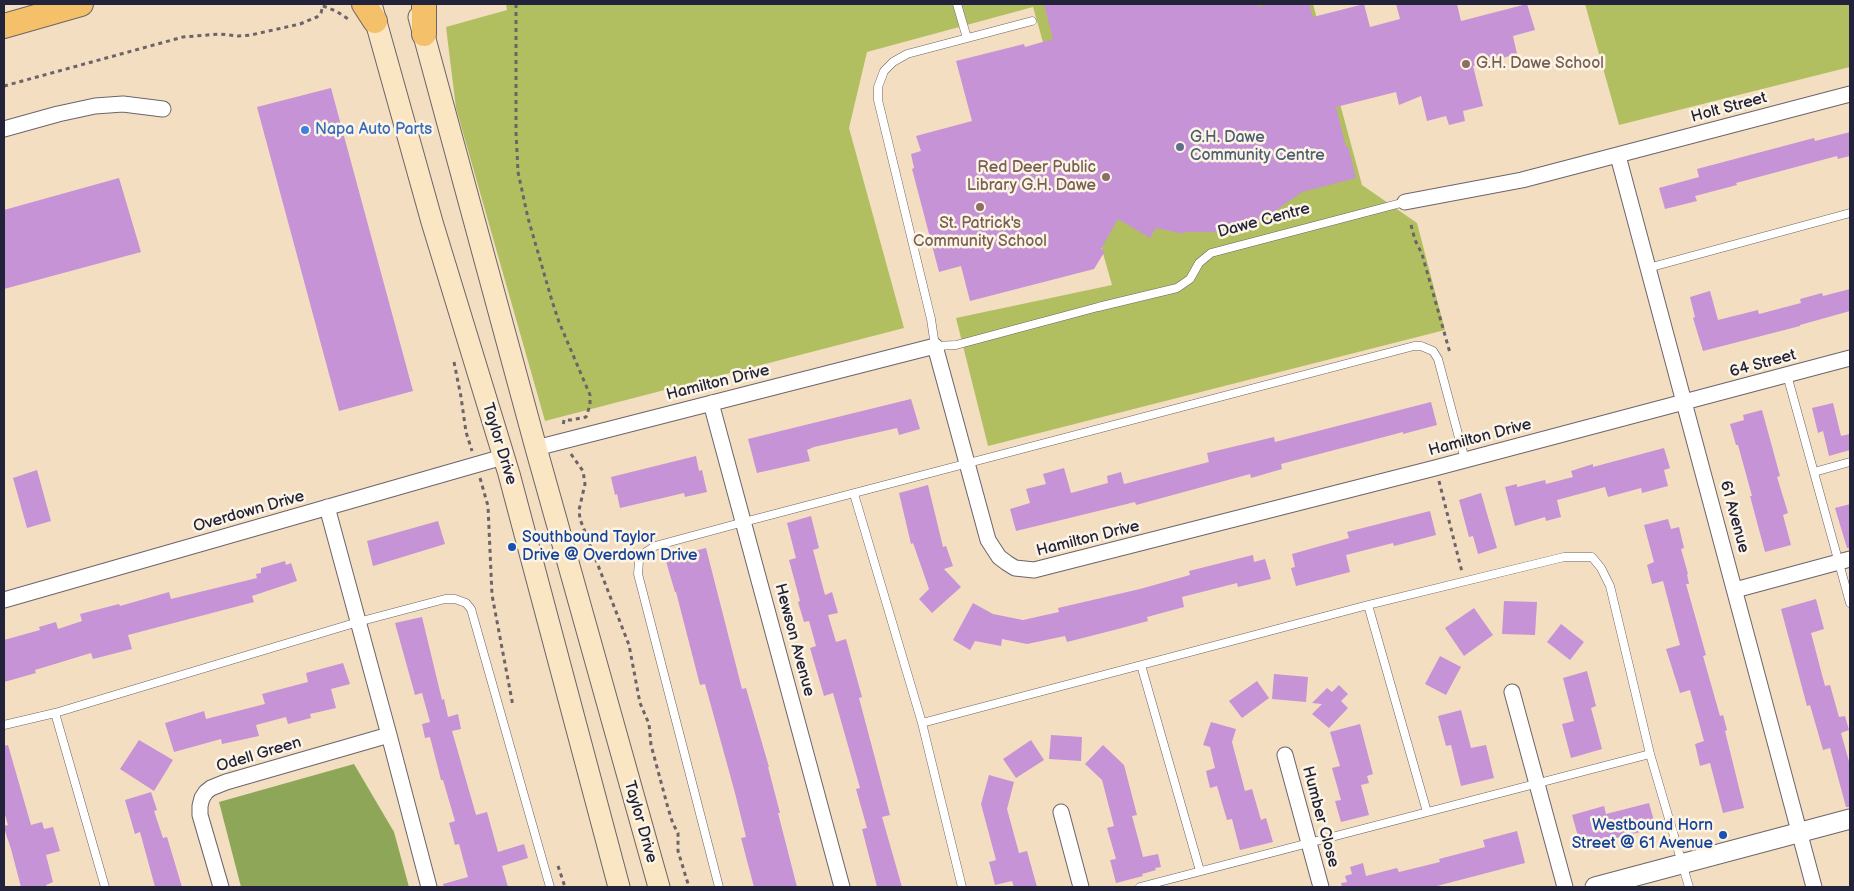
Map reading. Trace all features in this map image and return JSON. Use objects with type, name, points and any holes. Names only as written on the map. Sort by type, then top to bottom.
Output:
[{"type":"main road","points":[[4,26],[81,4]]},
{"type":"main road","name":"Taylor Drive","points":[[416,4],[536,448],[659,887]]},
{"type":"main road","points":[[424,4],[424,34]]},
{"type":"main road","name":"Taylor Drive","points":[[370,10],[503,456],[619,887]]},
{"type":"street","name":"Holt Street","points":[[1618,156],[1850,94]]},
{"type":"street","points":[[4,129],[95,106],[123,104],[163,109]]},
{"type":"street","name":"Dawe Centre","points":[[1405,202],[1522,180],[1618,156]]},
{"type":"street","name":"61 Avenue","points":[[1618,156],[1814,887]]},
{"type":"street","name":"Hamilton Drive","points":[[536,448],[935,346],[986,533],[999,557],[1015,568],[1034,570],[1684,403]]},
{"type":"street","name":"64 Street","points":[[1684,403],[1850,358]]},
{"type":"street","name":"Hewson Avenue","points":[[711,403],[842,887]]},
{"type":"street","name":"Overdown Drive","points":[[4,600],[503,456]]},
{"type":"street","points":[[327,507],[390,735],[429,887]]},
{"type":"street","points":[[1735,590],[1844,560]]},
{"type":"street","points":[[1512,692],[1565,887]]},
{"type":"street","name":"Odell Green","points":[[221,887],[200,815],[200,806],[206,792],[226,782],[390,735]]},
{"type":"street","name":"Humber Close","points":[[1285,756],[1321,887]]},
{"type":"street","points":[[1061,812],[1081,887]]},
{"type":"street","points":[[1595,887],[1850,820]]},
{"type":"lane","points":[[958,4],[967,38]]},
{"type":"lane","points":[[935,346],[931,319],[878,100],[878,86],[884,71],[893,62],[907,54],[1032,21]]},
{"type":"lane","name":"Dawe Centre","points":[[935,346],[956,345],[1177,288],[1190,279],[1198,263],[1211,253],[1405,202]]},
{"type":"lane","points":[[1648,268],[1850,213]]},
{"type":"lane","points":[[719,887],[638,574],[639,561],[646,552],[656,546],[1414,346],[1421,346],[1434,351],[1438,359],[1465,460]]},
{"type":"lane","points":[[1788,375],[1814,472],[1844,560],[1850,603]]},
{"type":"lane","points":[[1814,472],[1850,462]]},
{"type":"lane","points":[[854,494],[922,723],[962,887]]},
{"type":"lane","points":[[922,723],[1368,605],[1564,557],[1592,557],[1601,568],[1610,586],[1650,754],[1689,887]]},
{"type":"lane","points":[[4,725],[56,713],[358,622],[455,598],[466,604],[471,610],[550,887]]},
{"type":"lane","points":[[1368,605],[1427,812]]},
{"type":"lane","points":[[1141,665],[1200,871]]},
{"type":"lane","points":[[56,713],[104,887]]},
{"type":"lane","points":[[1140,887],[1650,754]]},
{"type":"path","points":[[4,86],[183,37],[220,34],[252,35],[300,24],[317,17],[321,12],[322,4]]},
{"type":"path","points":[[516,4],[516,132],[518,172],[528,218],[552,302],[590,395],[590,405],[586,417],[564,420],[563,424]]},
{"type":"path","points":[[1411,225],[1415,240],[1422,254],[1451,357]]},
{"type":"path","points":[[572,456],[583,471],[585,484],[579,510],[580,519],[629,645],[640,703],[649,724],[651,745],[670,816],[678,833],[678,851],[689,887]]},
{"type":"path","points":[[1435,468],[1465,581]]},
{"type":"path","points":[[481,482],[488,506],[492,595],[495,616],[514,712]]},
{"type":"path","points":[[556,860],[565,887]]},
{"type":"green space","points":[[506,4],[1313,4],[1362,185],[1417,223],[1445,330],[988,446],[956,318],[1112,285],[1033,7],[867,52],[849,128],[904,328],[545,421],[456,108],[446,27],[507,10]]},
{"type":"green space","points":[[1585,4],[1850,4],[1850,67],[1619,125]]},
{"type":"green space","points":[[354,764],[394,832],[409,887],[241,887],[219,802]]},
{"type":"building","points":[[1044,4],[1258,4],[1259,7],[1271,4],[1309,4],[1313,17],[1364,4],[1370,27],[1400,19],[1396,4],[1457,4],[1461,21],[1527,4],[1535,30],[1513,36],[1517,54],[1473,66],[1483,106],[1463,111],[1465,121],[1449,125],[1446,116],[1427,121],[1421,96],[1399,105],[1396,92],[1336,107],[1356,178],[1302,192],[1271,214],[1259,220],[1227,230],[1183,232],[1184,234],[1156,228],[1150,238],[1118,219],[1101,249],[1105,251],[1094,269],[970,301],[961,266],[939,272],[912,169],[914,168],[911,154],[921,151],[916,136],[972,121],[956,61],[1024,44],[1025,47],[1053,39]]},
{"type":"building","points":[[331,88],[413,391],[339,411],[257,107]]},
{"type":"building","points":[[1850,132],[1850,156],[1838,159],[1837,156],[1736,183],[1737,185],[1695,196],[1697,201],[1665,209],[1659,188],[1699,177],[1697,169],[1814,138],[1815,141]]},
{"type":"building","points":[[119,178],[141,252],[4,289],[4,210]]},
{"type":"building","points":[[1850,289],[1850,311],[1703,351],[1693,318],[1695,317],[1690,297],[1710,291],[1718,320],[1758,310],[1759,314],[1801,303],[1800,299],[1822,293],[1823,296]]},
{"type":"building","points":[[911,399],[920,429],[899,435],[897,428],[814,447],[807,450],[810,461],[757,473],[748,439]]},
{"type":"building","points":[[1431,402],[1437,425],[1281,464],[1282,469],[1251,478],[1250,474],[1136,505],[1135,502],[1016,531],[1010,509],[1030,503],[1026,489],[1046,484],[1043,474],[1064,468],[1071,493],[1108,483],[1107,476],[1121,472],[1124,484],[1209,462],[1207,453],[1274,437],[1275,442]]},
{"type":"building","points":[[1833,403],[1841,436],[1850,434],[1850,450],[1829,456],[1823,431],[1818,433],[1812,408]]},
{"type":"building","points":[[1762,410],[1780,476],[1777,477],[1788,513],[1783,515],[1791,545],[1765,552],[1750,496],[1752,496],[1738,445],[1736,445],[1730,424],[1744,420],[1743,415]]},
{"type":"building","points":[[1664,448],[1670,468],[1664,470],[1668,486],[1642,493],[1641,488],[1608,497],[1605,487],[1557,500],[1561,517],[1546,521],[1545,517],[1515,526],[1505,487],[1517,484],[1517,487],[1545,480],[1546,484],[1573,477],[1571,471],[1593,464],[1593,467]]},
{"type":"building","points":[[696,456],[699,471],[702,470],[707,492],[685,497],[684,493],[620,508],[611,477]]},
{"type":"building","points":[[37,470],[51,521],[27,528],[13,478]]},
{"type":"building","points":[[928,485],[943,547],[946,546],[953,566],[944,569],[961,587],[932,613],[919,599],[929,589],[913,543],[911,544],[899,493]]},
{"type":"building","points":[[1481,493],[1497,548],[1478,554],[1473,536],[1469,537],[1459,500]]},
{"type":"building","points":[[1850,504],[1850,548],[1847,548],[1835,508]]},
{"type":"building","points":[[1430,511],[1436,535],[1394,546],[1393,543],[1346,555],[1350,572],[1296,586],[1291,568],[1295,567],[1292,554],[1349,538],[1347,532]]},
{"type":"building","points":[[811,516],[819,548],[813,550],[825,595],[832,592],[838,613],[828,615],[836,642],[846,639],[862,697],[859,698],[890,815],[882,817],[902,887],[877,887],[862,829],[867,828],[856,789],[860,788],[833,693],[824,696],[810,648],[816,646],[809,621],[804,622],[798,602],[800,601],[789,560],[796,558],[787,523]]},
{"type":"building","points":[[1668,519],[1671,529],[1679,527],[1684,548],[1681,549],[1688,574],[1689,584],[1686,584],[1706,655],[1703,656],[1720,716],[1723,715],[1727,730],[1725,731],[1744,808],[1723,813],[1710,763],[1700,766],[1695,744],[1704,741],[1690,690],[1680,693],[1666,649],[1680,645],[1663,581],[1652,584],[1647,565],[1654,562],[1644,525]]},
{"type":"building","points":[[438,521],[445,544],[373,566],[367,541]]},
{"type":"building","points":[[706,548],[742,689],[746,688],[769,767],[780,813],[778,813],[797,887],[754,887],[741,838],[746,837],[735,793],[705,684],[700,685],[676,592],[665,558]]},
{"type":"building","points":[[1253,555],[1254,562],[1265,559],[1271,579],[1238,587],[1237,583],[1182,597],[1184,607],[1147,617],[1148,621],[1067,642],[1065,636],[1027,644],[1002,639],[1001,646],[975,641],[970,650],[953,640],[973,603],[993,614],[1023,620],[1059,612],[1058,608],[1190,575],[1189,571]]},
{"type":"building","points":[[285,561],[286,565],[291,563],[297,581],[252,596],[254,602],[128,635],[132,649],[93,659],[91,653],[35,670],[36,673],[4,682],[4,640],[40,630],[39,627],[56,622],[58,629],[82,621],[80,614],[119,604],[120,606],[169,592],[171,599],[257,578],[256,574],[261,573],[261,568]]},
{"type":"building","points":[[1816,599],[1824,629],[1811,633],[1825,686],[1830,685],[1839,717],[1845,716],[1849,730],[1841,733],[1850,765],[1850,807],[1846,807],[1830,748],[1823,750],[1810,705],[1807,706],[1781,609]]},
{"type":"building","points":[[1504,601],[1537,602],[1535,635],[1502,634]]},
{"type":"building","points":[[1474,608],[1493,635],[1464,656],[1445,628]]},
{"type":"building","points":[[422,617],[442,700],[444,699],[448,717],[458,714],[461,729],[452,731],[476,815],[487,812],[498,852],[524,844],[528,858],[502,866],[508,887],[444,887],[443,884],[468,877],[459,844],[455,845],[449,823],[455,821],[443,780],[441,780],[430,737],[425,738],[422,724],[430,722],[422,693],[415,695],[395,623]]},
{"type":"building","points":[[1561,624],[1584,642],[1570,660],[1547,642]]},
{"type":"building","points":[[1440,656],[1461,667],[1446,695],[1425,684]]},
{"type":"building","points":[[343,663],[350,684],[331,689],[336,708],[310,714],[311,718],[288,724],[286,717],[256,725],[259,736],[222,744],[221,739],[174,752],[165,723],[204,711],[206,719],[265,704],[262,694],[308,682],[306,673]]},
{"type":"building","points":[[1587,671],[1596,706],[1591,708],[1602,749],[1571,758],[1562,724],[1574,721],[1563,678]]},
{"type":"building","points":[[1274,674],[1308,677],[1306,702],[1272,699]]},
{"type":"building","points":[[1257,681],[1269,698],[1242,718],[1229,701]]},
{"type":"building","points":[[1339,685],[1348,694],[1341,701],[1348,708],[1329,728],[1312,714],[1322,704],[1312,703],[1327,688],[1332,692]]},
{"type":"building","points":[[1461,710],[1471,748],[1486,745],[1494,778],[1461,786],[1451,745],[1446,746],[1438,716]]},
{"type":"building","points":[[1211,722],[1236,729],[1232,742],[1245,791],[1252,789],[1261,820],[1266,818],[1273,842],[1240,850],[1232,819],[1227,820],[1217,786],[1210,788],[1206,771],[1215,768],[1210,747],[1203,745]]},
{"type":"building","points":[[1360,724],[1373,774],[1367,776],[1369,783],[1361,785],[1369,815],[1341,822],[1335,801],[1341,800],[1332,768],[1340,766],[1330,732]]},
{"type":"building","points":[[1051,735],[1082,737],[1081,761],[1049,759]]},
{"type":"building","points":[[139,740],[173,760],[154,791],[120,769]]},
{"type":"building","points":[[1031,740],[1044,760],[1016,778],[1003,759]]},
{"type":"building","points":[[8,745],[31,825],[42,822],[44,829],[53,827],[60,851],[46,855],[53,882],[46,885],[47,887],[21,887],[4,828],[4,826],[8,825],[4,811],[4,746]]},
{"type":"building","points":[[1103,745],[1124,765],[1137,815],[1132,816],[1143,857],[1158,854],[1161,867],[1142,874],[1143,876],[1116,883],[1110,860],[1116,859],[1107,828],[1114,826],[1102,780],[1085,764]]},
{"type":"building","points":[[989,775],[1014,782],[1007,809],[1019,853],[1027,851],[1037,887],[1014,887],[1012,881],[995,885],[989,862],[996,860],[981,804]]},
{"type":"building","points":[[151,792],[157,810],[154,811],[163,838],[167,837],[182,887],[155,887],[140,832],[135,834],[125,800]]},
{"type":"building","points":[[1649,803],[1656,828],[1581,847],[1572,815],[1604,806],[1606,814]]},
{"type":"building","points":[[1517,831],[1525,863],[1433,887],[1342,887],[1341,883],[1347,882],[1345,876],[1352,874],[1350,867],[1363,863],[1366,876],[1397,868],[1399,872],[1440,862],[1439,859],[1485,847],[1483,840]]},
{"type":"place","name":"G.H. Dawe School","points":[[1466,64]]},
{"type":"place","name":"Napa Auto Parts","points":[[305,130]]},
{"type":"place","name":"G.H. Dawe Community Centre","points":[[1180,147]]},
{"type":"place","name":"Red Deer Public Library G.H. Dawe","points":[[1106,177]]},
{"type":"place","name":"St. Patrick's Community School","points":[[980,207]]},
{"type":"place","name":"Southbound Taylor Drive @ Overdown Drive","points":[[512,547]]},
{"type":"place","name":"Westbound Horn Street @ 61 Avenue","points":[[1723,835]]}]
